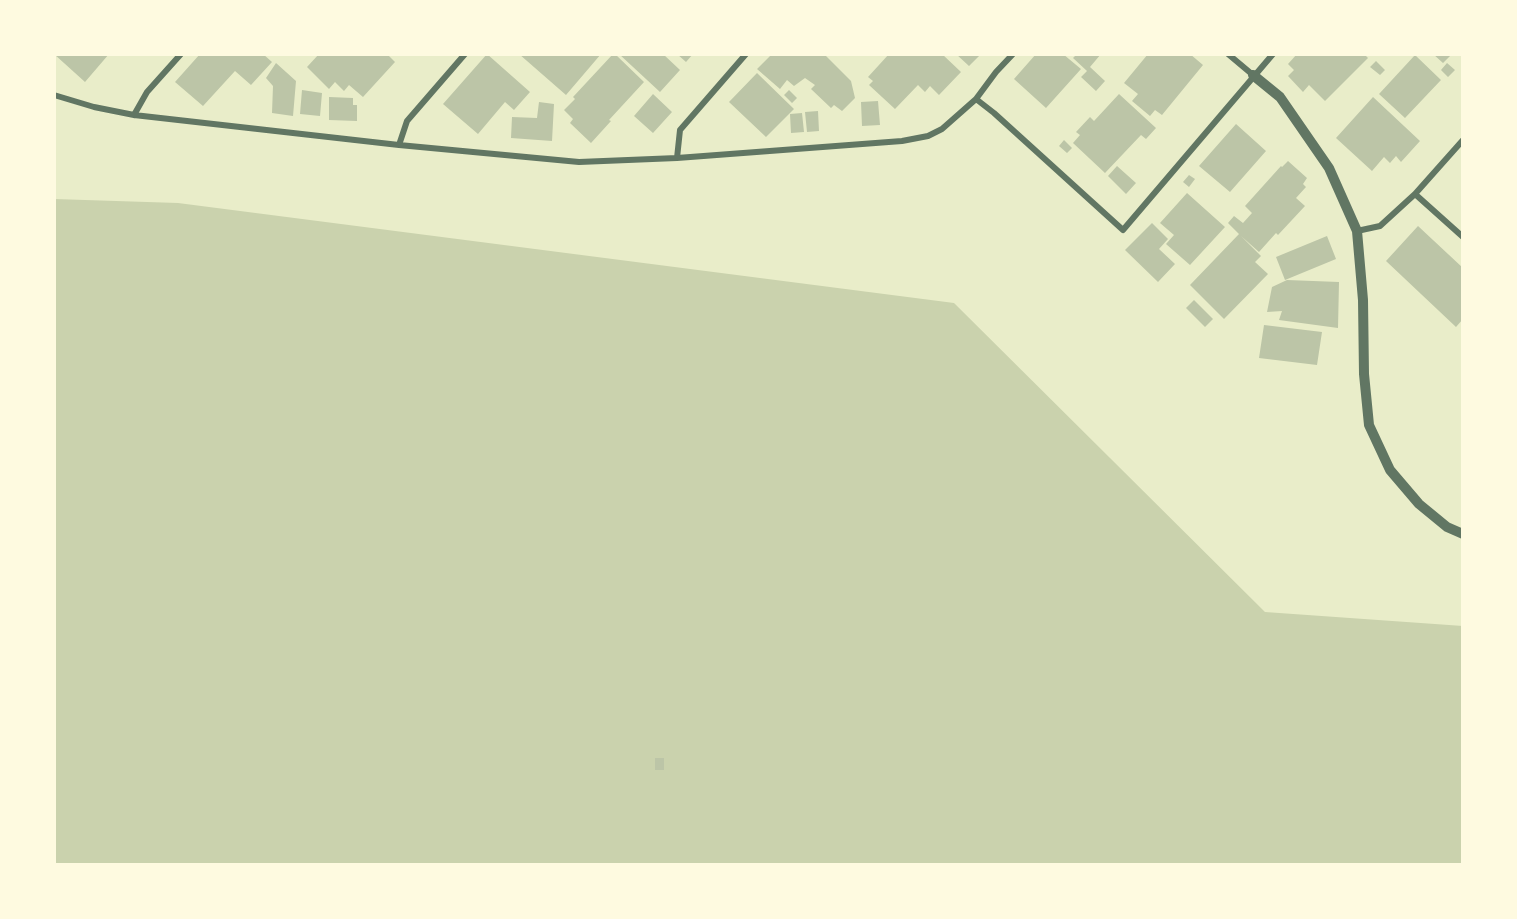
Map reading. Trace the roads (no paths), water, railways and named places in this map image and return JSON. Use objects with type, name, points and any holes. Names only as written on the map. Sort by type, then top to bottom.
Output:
[{"type":"street","points":[[134,115],[147,92],[181,54]]},
{"type":"street","points":[[399,146],[407,121],[465,54]]},
{"type":"street","points":[[676,158],[680,130],[746,54]]},
{"type":"street","points":[[54,95],[94,107],[134,115],[399,146],[579,162],[676,158],[902,141],[928,136],[942,129],[976,99],[1013,54]]},
{"type":"street","points":[[1228,54],[1280,97],[1329,168],[1357,231],[1364,374],[1369,425],[1390,470],[1419,504],[1447,527],[1463,534]]},
{"type":"street","points":[[976,99],[1123,230],[1273,54]]},
{"type":"street","points":[[1357,231],[1380,226],[1415,194],[1463,140]]},
{"type":"street","points":[[1415,194],[1463,237]]}]
